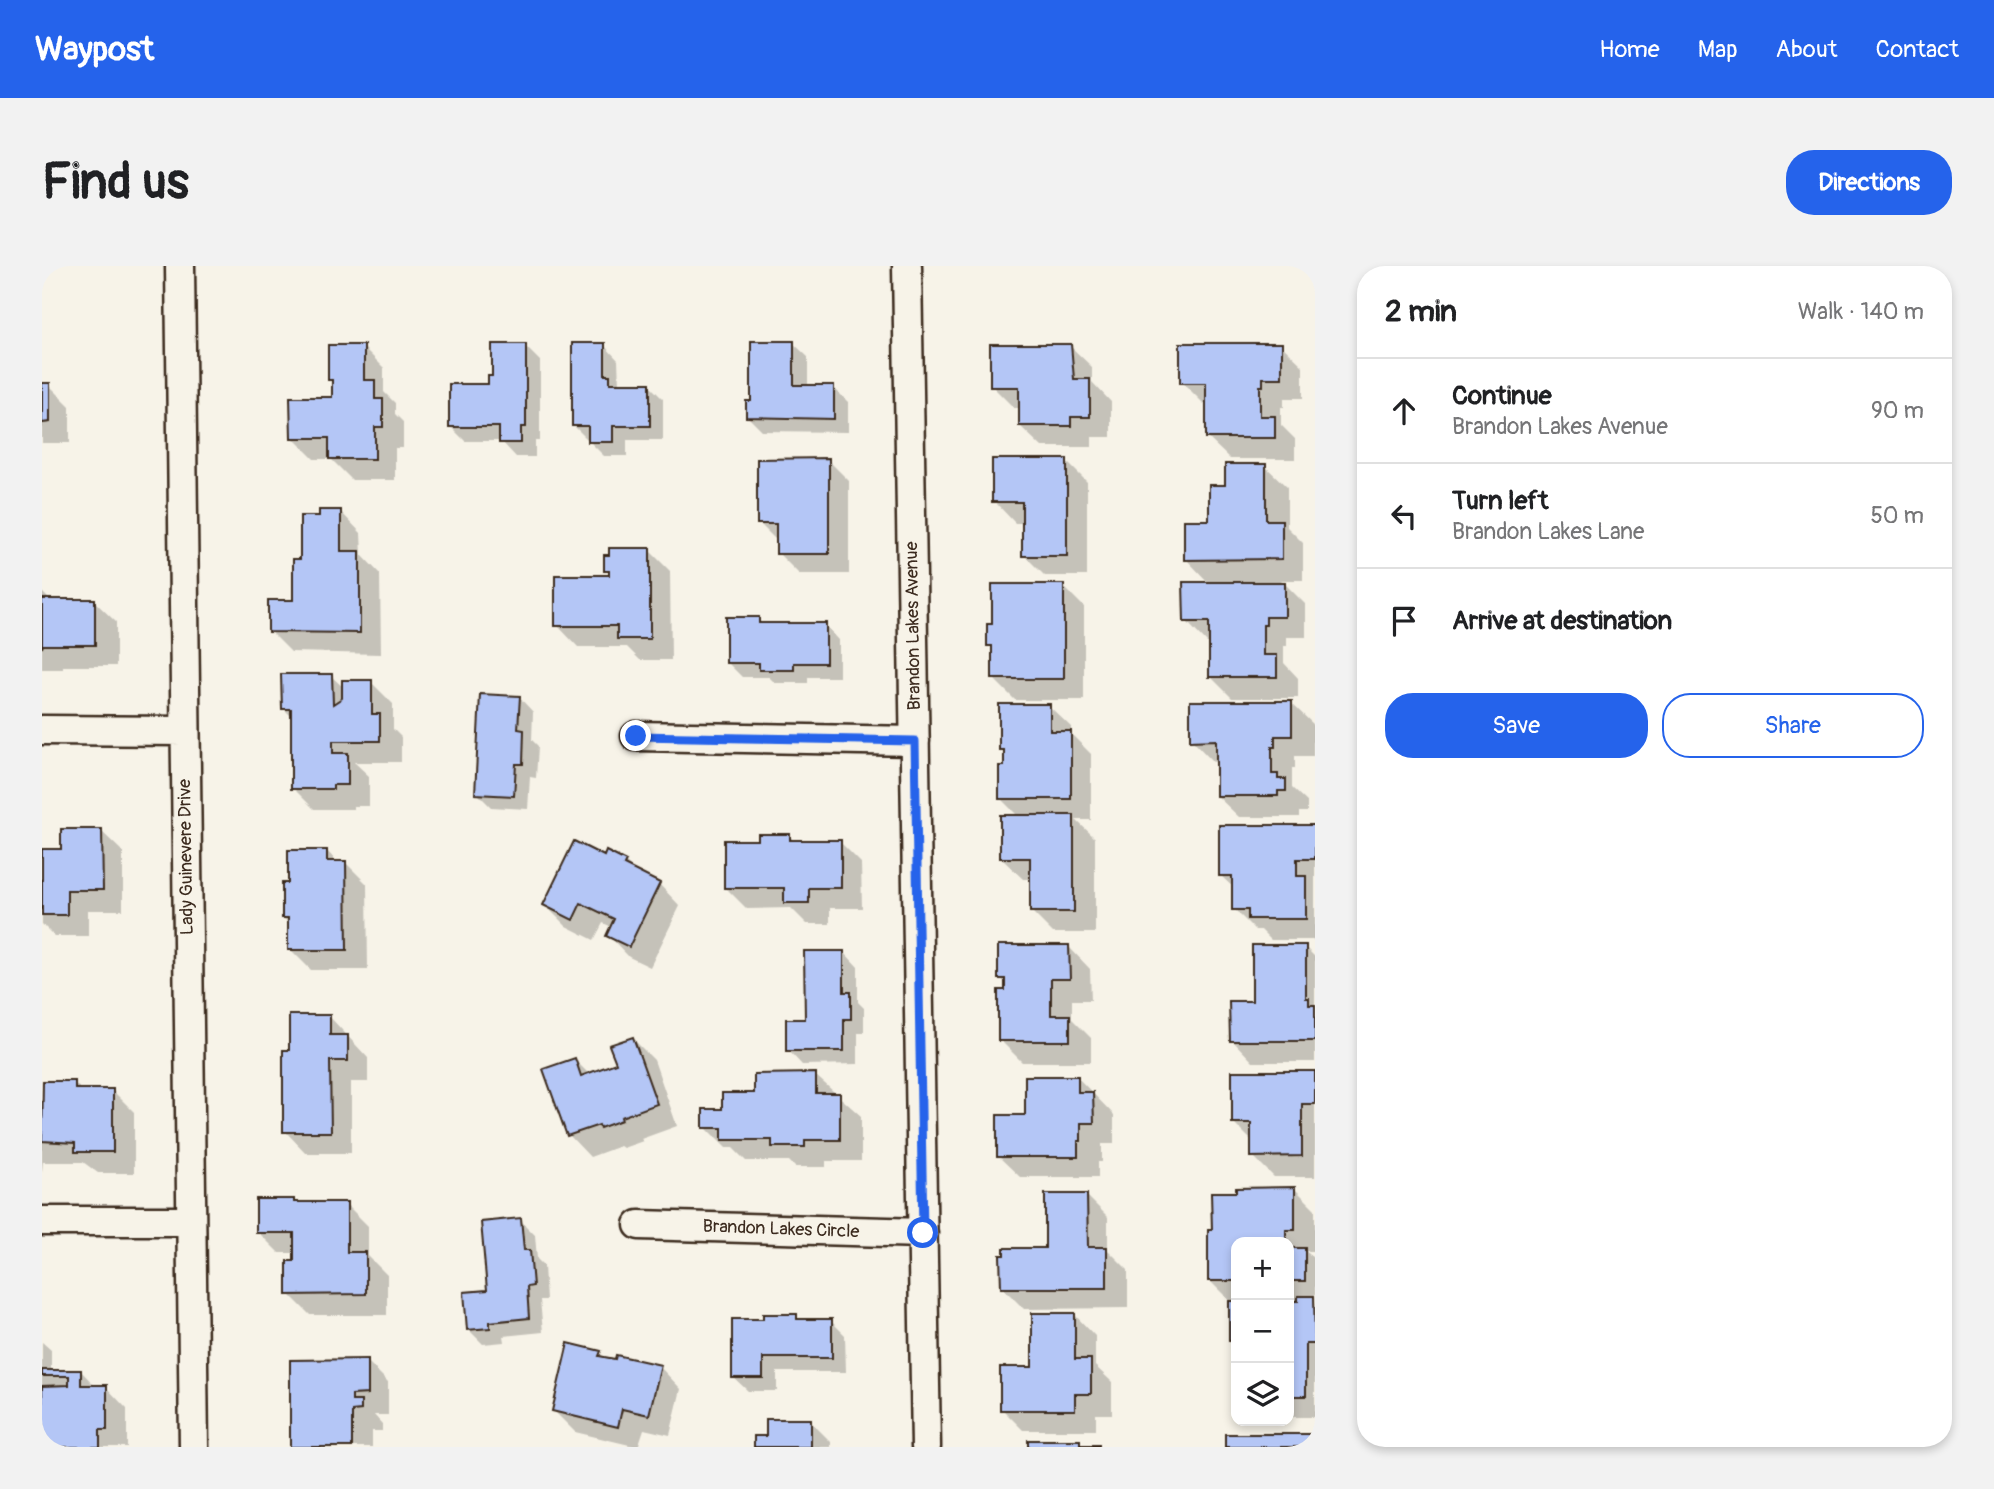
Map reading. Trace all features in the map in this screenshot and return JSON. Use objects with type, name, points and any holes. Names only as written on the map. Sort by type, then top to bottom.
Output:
[{"type":"street","name":"Lady Guinevere Drive","points":[[180,266],[194,1447]]},
{"type":"street","name":"Brandon Lakes Avenue","points":[[907,266],[926,1447]]},
{"type":"street","points":[[42,730],[184,731]]},
{"type":"street","points":[[636,736],[915,741]]},
{"type":"street","points":[[42,1221],[191,1221]]},
{"type":"street","name":"Brandon Lakes Circle","points":[[639,1225],[923,1233]]},
{"type":"building","points":[[751,341],[794,341],[794,385],[834,385],[834,419],[746,417],[746,401],[751,401]]},
{"type":"building","points":[[572,343],[605,343],[605,375],[610,375],[610,383],[650,383],[650,426],[613,426],[613,442],[588,442],[588,426],[572,426]]},
{"type":"building","points":[[1180,343],[1282,343],[1282,378],[1263,378],[1263,386],[1260,386],[1260,416],[1275,416],[1275,438],[1206,438],[1206,383],[1180,383]]},
{"type":"building","points":[[492,344],[526,344],[526,427],[521,427],[521,443],[499,443],[499,427],[449,427],[449,384],[488,384],[488,376],[492,376]]},
{"type":"building","points":[[990,344],[1071,344],[1074,379],[1090,379],[1090,417],[1071,417],[1071,426],[1019,426],[1019,387],[990,387]]},
{"type":"building","points":[[328,345],[364,345],[364,380],[375,380],[375,399],[383,399],[383,427],[375,427],[375,459],[329,459],[329,438],[291,438],[290,397],[332,397],[332,380],[328,380]]},
{"type":"building","points":[[42,383],[50,383],[50,422],[42,423]]},
{"type":"building","points":[[829,458],[829,554],[776,554],[776,524],[757,524],[757,459]]},
{"type":"building","points":[[992,459],[1067,459],[1067,556],[1022,556],[1022,502],[992,502]]},
{"type":"building","points":[[1225,464],[1266,464],[1266,520],[1282,520],[1282,559],[1184,560],[1184,520],[1209,520],[1209,485],[1225,485]]},
{"type":"building","points":[[319,510],[341,510],[341,551],[360,551],[360,633],[268,632],[268,600],[293,600],[293,559],[300,559],[300,516],[319,516]]},
{"type":"building","points":[[609,548],[650,548],[650,639],[617,639],[617,626],[555,626],[555,575],[609,575],[609,571],[604,571],[604,555],[609,555]]},
{"type":"building","points":[[1183,582],[1285,582],[1285,617],[1266,617],[1266,625],[1263,625],[1263,655],[1277,655],[1277,677],[1209,677],[1209,622],[1184,622]]},
{"type":"building","points":[[992,584],[1064,584],[1064,679],[992,679],[992,646],[987,646],[987,624],[992,624]]},
{"type":"building","points":[[42,599],[95,599],[95,645],[43,645],[42,648]]},
{"type":"building","points":[[726,617],[759,617],[759,623],[826,623],[826,663],[794,663],[794,670],[759,670],[759,663],[726,663]]},
{"type":"building","points":[[281,674],[332,674],[333,704],[342,698],[342,680],[372,680],[372,714],[380,714],[380,741],[333,741],[333,753],[348,753],[348,785],[333,785],[333,789],[291,789],[291,709],[282,709]]},
{"type":"building","points":[[480,694],[520,696],[518,729],[524,730],[523,764],[516,764],[514,796],[475,794]]},
{"type":"building","points":[[1190,701],[1292,701],[1292,736],[1275,736],[1275,747],[1272,747],[1272,774],[1278,774],[1278,779],[1286,779],[1286,791],[1278,791],[1278,796],[1216,796],[1216,740],[1190,741]]},
{"type":"building","points":[[999,704],[1050,704],[1050,731],[1071,731],[1071,799],[999,799],[999,766],[1004,766],[1004,750],[999,750]]},
{"type":"building","points":[[1000,815],[1074,815],[1074,912],[1030,912],[1030,858],[1000,858]]},
{"type":"building","points":[[1219,825],[1315,825],[1315,859],[1297,859],[1297,876],[1306,876],[1306,919],[1248,919],[1248,910],[1232,910],[1232,876],[1219,876]]},
{"type":"building","points":[[61,829],[102,829],[103,890],[67,890],[67,915],[42,915],[42,849],[61,849]]},
{"type":"building","points":[[758,834],[790,834],[790,840],[841,840],[841,888],[809,888],[809,903],[784,903],[784,888],[724,888],[724,840],[758,840]]},
{"type":"building","points":[[574,841],[604,856],[606,851],[626,861],[624,865],[660,883],[629,947],[606,936],[614,919],[581,903],[573,920],[543,905]]},
{"type":"building","points":[[288,850],[327,850],[327,861],[346,861],[347,950],[288,950],[288,918],[282,918],[282,883],[288,883]]},
{"type":"building","points":[[998,945],[1069,945],[1070,979],[1051,979],[1051,1015],[1070,1015],[1070,1041],[998,1041],[998,990],[1005,990],[1005,979],[998,979]]},
{"type":"building","points":[[1252,945],[1306,945],[1306,998],[1309,998],[1309,1005],[1315,1005],[1315,1041],[1230,1041],[1229,1001],[1252,1001]]},
{"type":"building","points":[[804,951],[844,951],[844,992],[851,992],[851,1019],[844,1019],[844,1051],[786,1051],[786,1019],[805,1019]]},
{"type":"building","points":[[289,1015],[330,1015],[330,1035],[348,1035],[348,1061],[330,1061],[331,1132],[283,1132],[283,1050],[289,1050]]},
{"type":"building","points":[[633,1037],[657,1104],[600,1128],[599,1125],[567,1136],[543,1069],[575,1058],[581,1076],[616,1063],[609,1045]]},
{"type":"building","points":[[1232,1071],[1315,1071],[1315,1104],[1302,1104],[1302,1156],[1251,1157],[1251,1123],[1232,1123]]},
{"type":"building","points":[[816,1073],[816,1093],[840,1093],[840,1140],[805,1140],[805,1147],[772,1147],[772,1140],[722,1140],[722,1128],[703,1128],[703,1109],[722,1109],[722,1093],[754,1093],[754,1074]]},
{"type":"building","points":[[1025,1076],[1078,1076],[1078,1092],[1093,1092],[1094,1123],[1081,1123],[1078,1157],[997,1157],[997,1115],[1025,1115]]},
{"type":"building","points":[[43,1081],[75,1081],[75,1089],[113,1089],[113,1152],[75,1152],[75,1143],[42,1141]]},
{"type":"building","points":[[1295,1187],[1295,1230],[1286,1230],[1286,1237],[1231,1237],[1231,1281],[1208,1281],[1208,1230],[1212,1230],[1211,1192],[1236,1192],[1236,1188]]},
{"type":"building","points":[[1045,1194],[1087,1194],[1088,1247],[1107,1247],[1107,1288],[1001,1288],[1000,1255],[1004,1255],[1004,1248],[1045,1248]]},
{"type":"building","points":[[256,1199],[347,1202],[347,1252],[366,1252],[366,1294],[287,1295],[287,1261],[294,1261],[294,1233],[256,1233]]},
{"type":"building","points":[[521,1218],[524,1250],[530,1250],[533,1286],[527,1287],[529,1318],[490,1322],[490,1328],[467,1330],[464,1292],[487,1290],[481,1222]]},
{"type":"building","points":[[1294,1248],[1305,1248],[1305,1281],[1294,1281]]},
{"type":"building","points":[[1298,1296],[1314,1296],[1315,1344],[1306,1344],[1306,1396],[1294,1396],[1294,1301],[1298,1301]]},
{"type":"building","points":[[1229,1301],[1231,1301],[1231,1341]]},
{"type":"building","points":[[1032,1313],[1075,1313],[1075,1359],[1091,1359],[1091,1394],[1075,1394],[1075,1410],[1000,1410],[1000,1367],[1032,1367]]},
{"type":"building","points":[[763,1314],[797,1314],[797,1319],[832,1319],[832,1358],[763,1358],[763,1378],[732,1378],[732,1319],[763,1319]]},
{"type":"building","points":[[568,1343],[601,1351],[599,1356],[615,1359],[616,1355],[661,1365],[649,1415],[622,1409],[618,1427],[552,1411]]},
{"type":"building","points":[[368,1359],[368,1394],[352,1395],[352,1401],[361,1401],[361,1410],[352,1411],[352,1447],[290,1447],[290,1360]]},
{"type":"building","points":[[42,1370],[81,1370],[81,1385],[107,1385],[107,1430],[100,1430],[100,1447],[43,1447],[42,1386],[69,1385],[69,1376],[42,1376]]},
{"type":"building","points":[[766,1419],[811,1419],[811,1447],[754,1447],[754,1436],[766,1436]]},
{"type":"building","points":[[1225,1434],[1315,1434],[1315,1447],[1225,1447]]},
{"type":"building","points":[[1028,1440],[1080,1440],[1080,1445],[1099,1447],[1028,1447]]},
{"type":"route","points":[[636,736],[915,741],[923,1233]]}]
